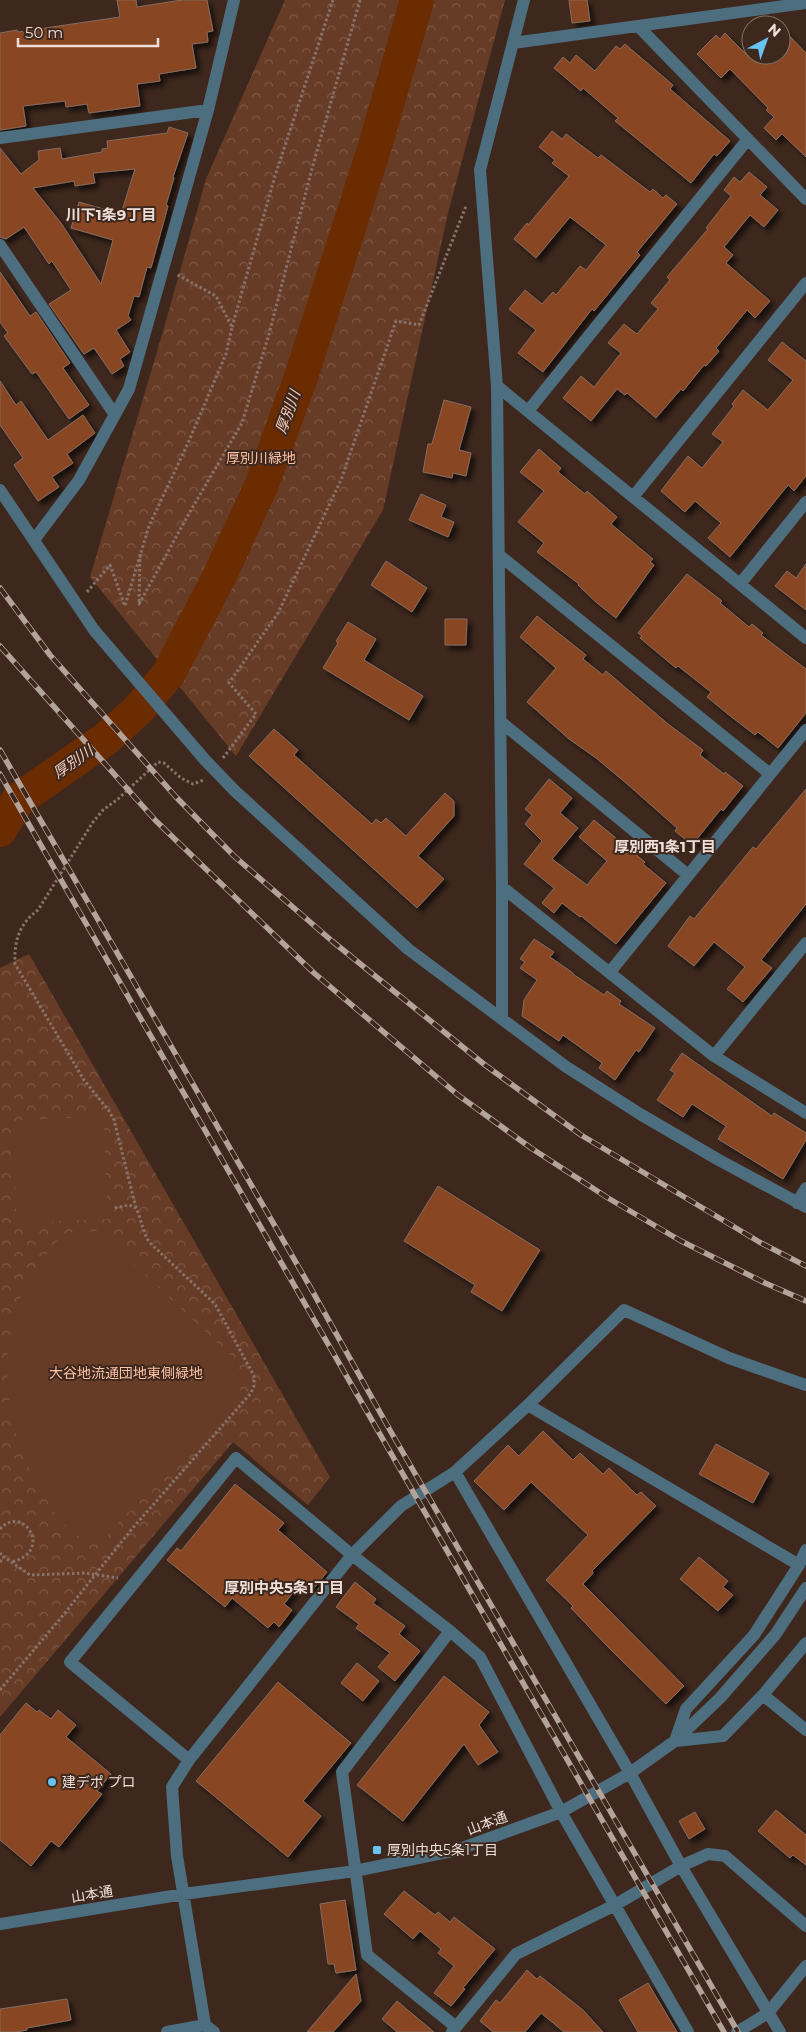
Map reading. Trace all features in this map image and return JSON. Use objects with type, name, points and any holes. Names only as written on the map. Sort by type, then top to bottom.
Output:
[{"type":"street","points":[[34,540],[78,480],[129,389],[208,110],[234,0]]},
{"type":"street","points":[[502,1019],[497,386],[480,170],[524,0]]},
{"type":"street","points":[[513,44],[806,3]]},
{"type":"street","points":[[638,26],[806,199]]},
{"type":"street","points":[[0,138],[208,110]]},
{"type":"street","points":[[528,411],[748,139]]},
{"type":"street","points":[[0,246],[115,415]]},
{"type":"street","points":[[632,497],[806,283]]},
{"type":"street","points":[[497,386],[806,638]]},
{"type":"street","points":[[0,490],[94,630],[209,765],[235,792],[408,949],[565,1066],[640,1114],[717,1159],[802,1205],[806,1188]]},
{"type":"street","points":[[740,584],[806,502]]},
{"type":"street","points":[[499,556],[770,774]]},
{"type":"street","points":[[501,722],[688,875]]},
{"type":"street","points":[[610,972],[806,730]]},
{"type":"street","points":[[502,887],[714,1056],[806,1113]]},
{"type":"street","points":[[714,1056],[806,943]]},
{"type":"street","points":[[167,2032],[209,2028],[177,1856],[172,1787],[188,1760],[352,1555],[401,1506],[455,1472],[528,1405],[624,1310],[729,1358],[806,1385]]},
{"type":"street","points":[[528,1405],[799,1565]]},
{"type":"street","points":[[188,1760],[70,1662],[236,1458],[352,1555],[450,1631],[480,1657],[561,1812],[688,2032]]},
{"type":"street","points":[[455,1472],[630,1773],[681,1866],[780,2032]]},
{"type":"street","points":[[806,1550],[799,1565],[754,1634],[686,1709],[675,1741],[723,1736],[763,1695],[806,1643]]},
{"type":"street","name":"山本通","points":[[0,1924],[184,1894],[355,1871],[457,1850],[561,1812],[630,1773],[675,1741],[720,1698],[775,1635],[806,1588]]},
{"type":"street","points":[[450,1631],[342,1772],[367,1954],[454,2029],[516,1954],[615,1905],[681,1866],[708,1854],[725,1856],[806,1926]]},
{"type":"street","points":[[763,1695],[806,1730]]},
{"type":"street","points":[[737,2032],[768,2013],[806,1966]]},
{"type":"path","points":[[76,604],[110,566],[125,606],[149,526],[189,441],[226,354],[275,176],[333,0]]},
{"type":"path","points":[[140,554],[139,604],[242,422],[269,334],[313,165],[360,0]]},
{"type":"path","points":[[0,1690],[131,1530],[222,1426],[254,1386],[254,1376],[215,1304],[150,1243],[143,1233],[114,1120],[84,1080],[60,1043],[15,964],[15,953],[21,928],[27,918],[38,910],[93,822],[103,810],[118,799],[158,762],[164,763],[181,778],[193,784],[204,780],[209,765],[256,714],[229,682],[278,614],[341,480],[396,321],[419,325],[470,197]]},
{"type":"path","points":[[164,267],[216,296],[232,327]]},
{"type":"path","points":[[114,1208],[129,1205],[136,1208]]},
{"type":"path","points":[[0,1529],[8,1522],[17,1521],[25,1524],[32,1532],[34,1541],[32,1548],[22,1559],[11,1562]]},
{"type":"path","points":[[0,1553],[4,1558],[30,1575],[85,1573],[136,1580]]},
{"type":"path","points":[[0,1562],[4,1558]]},
{"type":"green space","name":"厚別川緑地","points":[[285,0],[505,0],[448,213],[383,510],[236,756],[90,577],[206,179]]},
{"type":"green space","name":"大谷地流通団地東側緑地","points":[[29,954],[330,1477],[308,1505],[233,1442],[0,1717],[0,968]]},
{"type":"green space","points":[[103,1116],[108,1219],[17,1223],[12,1121]]},
{"type":"green space","points":[[98,1231],[237,1361],[241,1395],[104,1538],[85,1537],[75,1534],[60,1520],[42,1492],[23,1453],[16,1433],[11,1413],[7,1371],[11,1328],[15,1314],[19,1301],[38,1266],[64,1233]]},
{"type":"building","points":[[117,0],[136,0],[137,7],[182,0],[207,0],[213,31],[207,32],[208,42],[192,44],[196,68],[159,74],[160,81],[137,84],[140,106],[89,113],[87,104],[66,107],[65,101],[23,106],[26,126],[0,130],[0,33],[120,17]]},
{"type":"building","points":[[569,0],[587,0],[590,21],[572,23]]},
{"type":"building","points":[[725,33],[741,49],[741,65],[791,65],[791,37],[806,53],[806,157],[782,134],[776,140],[764,128],[774,117],[766,110],[768,108],[730,69],[721,78],[697,54],[716,35],[720,39]]},
{"type":"building","points":[[625,44],[673,85],[670,89],[730,141],[717,156],[714,154],[691,183],[615,121],[618,118],[583,88],[581,91],[554,68],[563,57],[570,63],[576,55],[595,71],[616,46],[620,49]]},
{"type":"building","points":[[169,127],[188,133],[173,177],[166,205],[168,206],[151,268],[147,267],[139,297],[134,296],[128,316],[131,320],[116,330],[130,352],[120,359],[124,366],[112,374],[94,348],[84,354],[49,304],[71,290],[52,261],[49,264],[24,227],[6,239],[0,237],[0,148],[21,174],[39,160],[38,151],[60,148],[62,159],[102,152],[102,149],[108,148],[107,141],[167,133]],"holes":[[[135,169],[121,214],[79,202],[71,228],[113,240],[101,284],[61,223],[33,188],[74,181],[75,186],[95,183],[93,173]]]},
{"type":"building","points":[[552,131],[562,139],[566,134],[598,158],[601,155],[650,192],[653,189],[663,198],[666,195],[677,204],[637,252],[640,255],[594,311],[592,309],[543,372],[518,353],[536,330],[509,309],[525,290],[542,304],[553,292],[556,295],[580,266],[586,270],[606,245],[570,217],[536,258],[514,239],[569,176],[552,163],[555,160],[539,147]]},
{"type":"building","points":[[749,172],[767,187],[760,195],[778,210],[764,227],[750,215],[724,247],[733,255],[726,263],[770,301],[755,318],[747,310],[716,348],[719,351],[706,366],[704,365],[683,391],[681,389],[656,418],[627,393],[625,395],[617,389],[591,421],[563,398],[581,376],[594,387],[621,353],[608,343],[624,324],[637,334],[658,309],[651,303],[670,280],[667,277],[708,229],[706,228],[731,196],[724,190],[734,177],[740,182]]},
{"type":"building","points":[[0,272],[30,316],[36,312],[70,363],[63,368],[89,405],[69,419],[36,372],[32,374],[4,336],[8,333],[0,322]]},
{"type":"building","points":[[782,342],[806,361],[806,476],[794,491],[788,485],[730,557],[708,538],[721,523],[695,501],[685,512],[661,491],[688,456],[702,468],[723,442],[712,434],[734,406],[732,404],[743,390],[768,410],[793,380],[768,360]]},
{"type":"building","points":[[0,381],[16,405],[21,401],[48,440],[83,415],[95,433],[67,454],[73,463],[52,477],[59,487],[38,501],[14,465],[23,458],[0,425]]},
{"type":"building","points":[[444,400],[471,407],[459,450],[471,453],[466,476],[453,473],[452,478],[423,472],[428,444],[432,444]]},
{"type":"building","points":[[539,449],[561,468],[558,472],[585,494],[587,491],[617,517],[611,524],[653,559],[650,562],[654,565],[616,618],[597,603],[579,584],[537,552],[544,543],[518,522],[544,491],[520,472]]},
{"type":"building","points":[[421,494],[446,505],[441,517],[454,522],[448,537],[409,520]]},
{"type":"building","points":[[386,561],[427,588],[412,612],[371,585]]},
{"type":"building","points":[[806,564],[806,610],[775,586],[787,571],[796,578]]},
{"type":"building","points":[[687,574],[722,601],[720,603],[749,627],[752,624],[763,633],[761,635],[806,669],[806,713],[778,748],[758,732],[755,735],[729,715],[707,697],[711,692],[678,666],[676,668],[640,638],[642,636],[638,633]]},
{"type":"building","points":[[537,616],[586,655],[583,659],[603,675],[606,671],[668,724],[703,750],[700,755],[743,786],[723,811],[721,809],[692,845],[675,831],[677,828],[626,783],[569,739],[527,702],[556,668],[520,637]]},
{"type":"building","points":[[445,619],[467,619],[466,645],[445,645]]},
{"type":"building","points":[[348,622],[376,639],[364,660],[423,696],[409,720],[323,668]]},
{"type":"building","points":[[274,729],[298,750],[294,755],[372,824],[376,819],[381,823],[386,818],[406,836],[445,793],[454,801],[454,816],[418,856],[444,879],[417,908],[249,756]]},
{"type":"building","points":[[549,779],[572,798],[560,813],[578,828],[552,859],[587,885],[607,861],[579,837],[594,820],[645,862],[643,864],[666,883],[616,944],[562,903],[554,913],[542,903],[554,888],[524,864],[542,841],[525,824],[532,815],[525,809]]},
{"type":"building","points":[[806,789],[806,904],[761,960],[772,968],[743,1002],[727,989],[745,967],[714,942],[694,966],[668,946],[690,916],[694,919],[753,847],[756,849]]},
{"type":"building","points":[[534,939],[554,952],[550,957],[573,974],[604,995],[607,991],[621,1001],[619,1004],[655,1028],[639,1052],[636,1050],[615,1080],[599,1068],[602,1063],[563,1035],[559,1041],[522,1016],[524,1000],[537,980],[520,968],[525,962],[520,959]]},
{"type":"building","points":[[682,1053],[772,1116],[774,1113],[806,1133],[806,1140],[783,1179],[718,1139],[726,1126],[692,1104],[683,1117],[657,1100],[675,1073],[670,1070]]},
{"type":"building","points":[[438,1186],[540,1250],[502,1311],[471,1292],[475,1285],[404,1241]]},
{"type":"building","points":[[543,1431],[573,1460],[580,1453],[603,1474],[609,1468],[637,1495],[641,1492],[656,1506],[592,1571],[593,1573],[583,1584],[684,1686],[666,1704],[609,1648],[571,1608],[573,1606],[546,1580],[588,1535],[531,1482],[504,1510],[474,1481],[508,1445],[519,1456]]},
{"type":"building","points":[[716,1444],[769,1473],[753,1503],[699,1474]]},
{"type":"building","points":[[235,1484],[284,1523],[278,1530],[327,1572],[310,1593],[299,1585],[284,1604],[292,1610],[279,1627],[274,1622],[268,1628],[232,1598],[225,1607],[167,1560],[177,1548],[181,1551]]},
{"type":"building","points":[[699,1557],[728,1581],[723,1587],[733,1595],[718,1611],[680,1579]]},
{"type":"building","points":[[355,1582],[376,1599],[373,1603],[405,1626],[399,1634],[420,1651],[395,1681],[378,1667],[390,1653],[356,1628],[359,1624],[336,1607]]},
{"type":"building","points":[[357,1663],[379,1681],[363,1701],[341,1683]]},
{"type":"building","points":[[444,1676],[489,1712],[479,1725],[498,1752],[478,1765],[464,1744],[403,1821],[357,1785]]},
{"type":"building","points":[[278,1682],[351,1743],[303,1801],[321,1816],[288,1857],[196,1781]]},
{"type":"building","name":"建デポ プロ","points":[[26,1703],[37,1712],[39,1710],[51,1719],[58,1710],[76,1725],[66,1737],[111,1774],[97,1791],[102,1794],[59,1847],[51,1841],[31,1866],[0,1840],[0,1735]]},
{"type":"building","points":[[776,1810],[806,1835],[806,1865],[793,1855],[790,1858],[758,1831]]},
{"type":"building","points":[[695,1812],[705,1829],[689,1839],[679,1821]]},
{"type":"building","points":[[404,1891],[435,1915],[438,1912],[450,1922],[454,1917],[495,1949],[451,2006],[434,1993],[454,1966],[438,1953],[441,1949],[420,1931],[413,1939],[384,1914]]},
{"type":"building","points":[[345,1900],[356,1970],[336,1973],[334,1964],[328,1964],[320,1904]]},
{"type":"building","points":[[527,1970],[537,1979],[540,1976],[583,2010],[603,2032],[564,2032],[541,2013],[525,2032],[493,2032],[480,2021],[496,2000],[500,2003]]},
{"type":"building","points":[[356,1974],[361,2001],[333,2032],[307,2032]]},
{"type":"building","points":[[648,1983],[677,2032],[638,2032],[619,2000]]},
{"type":"building","points":[[67,1999],[71,2020],[27,2028],[27,2030],[16,2032],[0,2032],[0,2009]]},
{"type":"building","points":[[397,2001],[434,2032],[397,2032],[382,2019]]},
{"type":"waterway","name":"厚別川","points":[[0,830],[18,800],[107,738],[140,708],[169,673],[219,577],[262,484],[301,377],[375,146],[417,0]]},
{"type":"railway","points":[[0,588],[50,655],[176,797],[234,856],[332,941],[485,1065],[581,1135],[761,1243],[806,1266]]},
{"type":"railway","points":[[0,646],[156,821],[314,973],[458,1095],[531,1148],[608,1198],[681,1241],[765,1283],[806,1301]]},
{"type":"railway","points":[[0,750],[738,2032]]},
{"type":"railway","points":[[0,774],[724,2032]]},
{"type":"place","name":"建デポ プロ","points":[[52,1782]]},
{"type":"place","name":"厚別中央5条1丁目","points":[[377,1850]]},
{"type":"district","name":"川下1条9丁目","points":[[111,215]]},
{"type":"district","name":"厚別西1条1丁目","points":[[665,847]]},
{"type":"district","name":"厚別中央5条1丁目","points":[[284,1588]]}]
